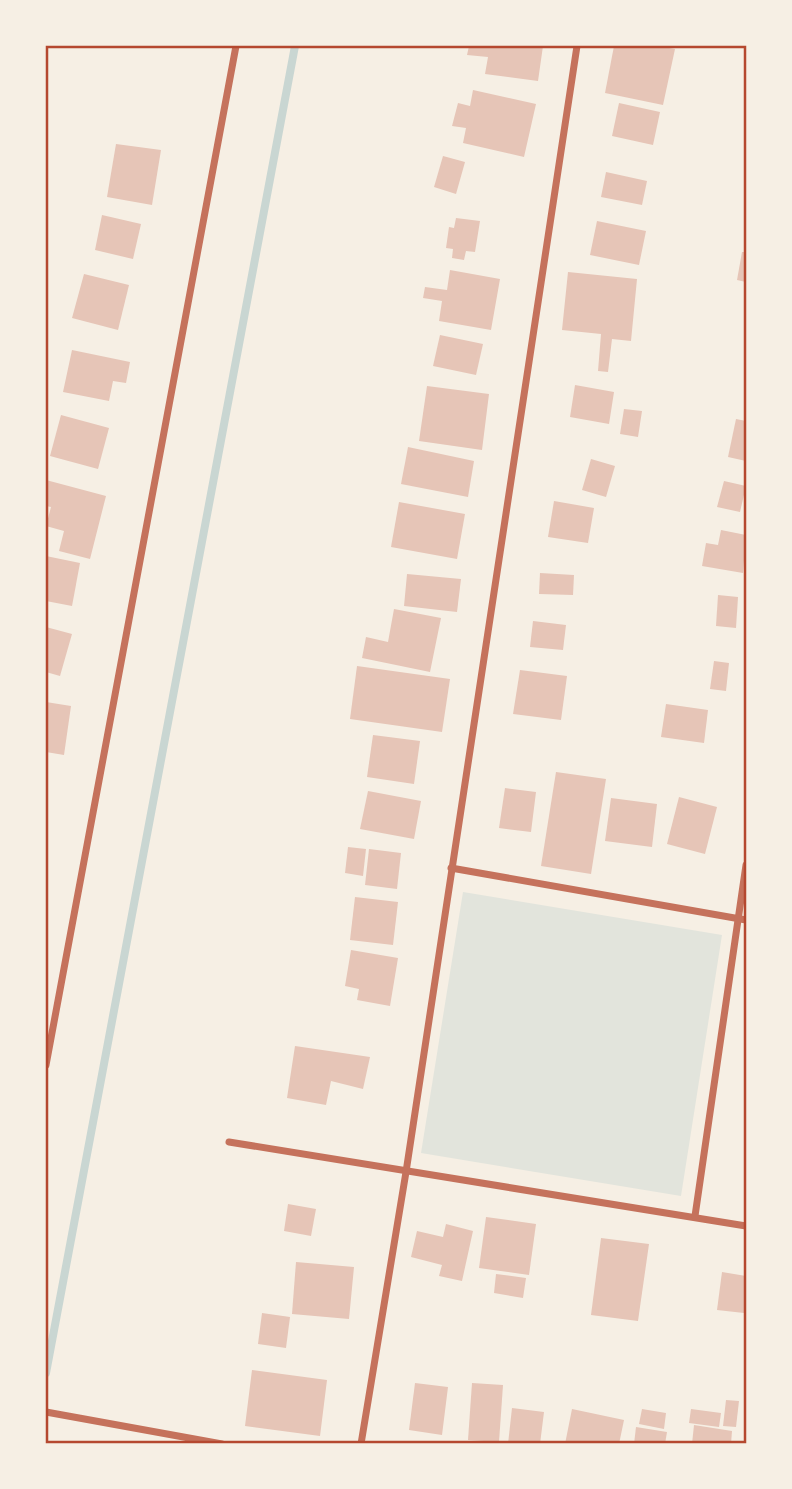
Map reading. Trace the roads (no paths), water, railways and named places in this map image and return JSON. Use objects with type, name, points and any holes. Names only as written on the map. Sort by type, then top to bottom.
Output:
[{"type":"street","points":[[46,1065],[236,46]]},
{"type":"street","points":[[361,1444],[406,1172],[577,46]]},
{"type":"street","points":[[695,1216],[742,919],[747,865]]},
{"type":"street","points":[[452,868],[742,919]]},
{"type":"street","points":[[229,1142],[747,1226]]},
{"type":"street","points":[[46,1412],[222,1444]]},
{"type":"waterway","points":[[46,1373],[295,46]]}]
